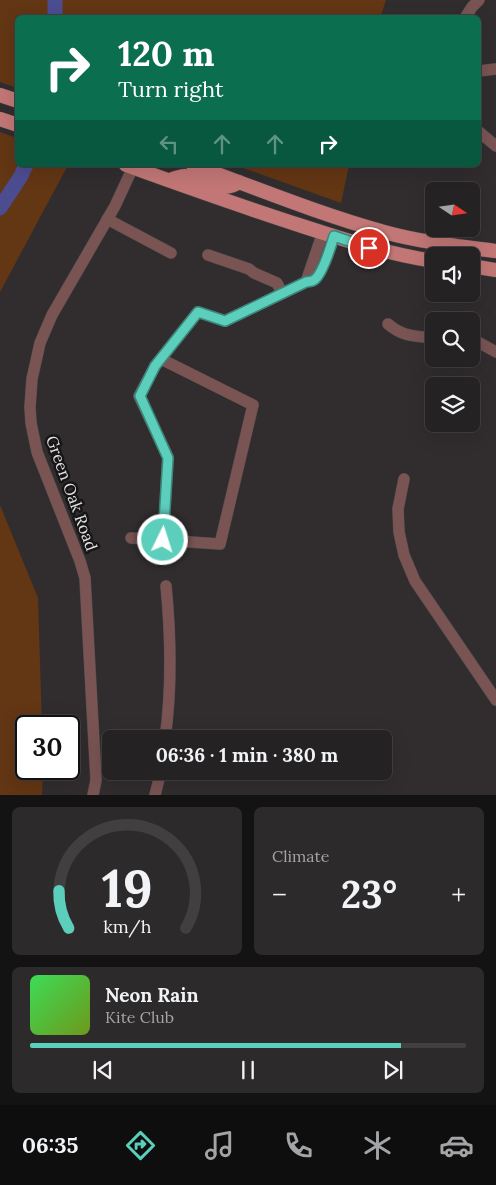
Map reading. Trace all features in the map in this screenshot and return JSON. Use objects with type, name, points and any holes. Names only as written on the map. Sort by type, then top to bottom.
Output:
[{"type":"main road","points":[[0,95],[15,100]]},
{"type":"main road","points":[[0,119],[15,124]]},
{"type":"main road","points":[[134,167],[224,200],[369,248],[425,260]]},
{"type":"main road","points":[[198,167],[349,222],[424,241],[496,251]]},
{"type":"main road","points":[[170,180],[184,176],[219,186],[230,187],[239,182]]},
{"type":"main road","points":[[480,267],[496,270]]},
{"type":"street","points":[[467,15],[479,0]]},
{"type":"street","points":[[481,71],[496,69]]},
{"type":"street","points":[[481,134],[496,146]]},
{"type":"street","name":"Green Oak Road","points":[[93,795],[96,780],[85,578],[37,452],[30,407],[32,379],[40,343],[52,316],[115,206],[131,167]]},
{"type":"street","points":[[107,220],[171,253]]},
{"type":"street","points":[[163,540],[168,458],[140,396],[155,366],[198,312],[225,321],[306,282],[329,234]]},
{"type":"street","points":[[208,255],[249,269],[277,283],[282,293]]},
{"type":"street","points":[[388,324],[396,331],[408,335],[425,337]]},
{"type":"street","points":[[480,343],[496,352]]},
{"type":"street","points":[[131,538],[220,544],[253,406],[161,359]]},
{"type":"street","points":[[404,479],[398,509],[399,532],[404,555],[415,580],[496,700]]},
{"type":"street","points":[[166,586],[170,620],[171,657],[167,730]]},
{"type":"street","points":[[155,795],[159,780]]},
{"type":"shaded area","points":[[0,0],[386,0],[381,15],[15,15],[15,87],[0,82]]},
{"type":"shaded area","points":[[0,132],[15,137],[15,167],[67,167],[0,292]]},
{"type":"shaded area","points":[[241,167],[349,167],[341,203]]},
{"type":"shaded area","points":[[0,505],[38,598],[42,715],[15,715],[15,780],[43,780],[42,795],[0,795]]},
{"type":"waterway","points":[[55,0],[55,15]]},
{"type":"waterway","points":[[0,208],[25,167]]},
{"type":"route","points":[[163,540],[168,458],[140,396],[155,366],[198,312],[225,321],[306,282],[314,280],[324,265],[334,236],[369,248]]}]
